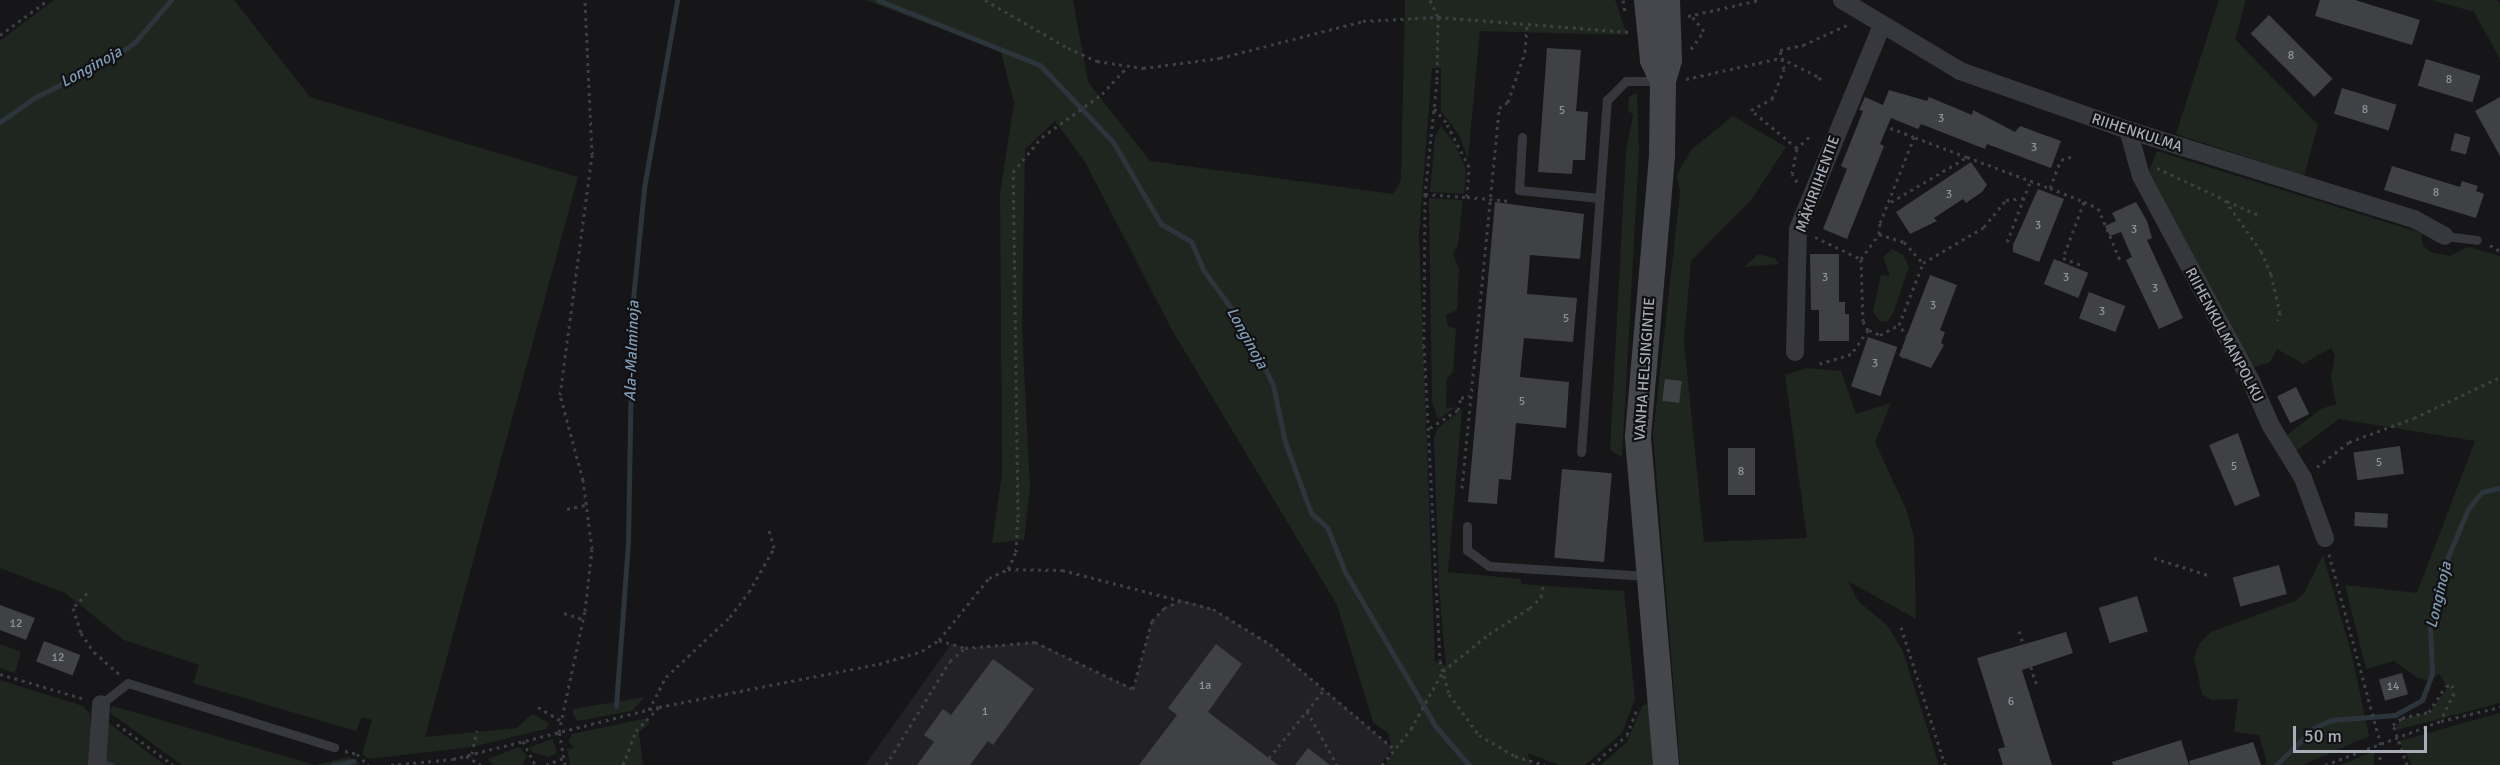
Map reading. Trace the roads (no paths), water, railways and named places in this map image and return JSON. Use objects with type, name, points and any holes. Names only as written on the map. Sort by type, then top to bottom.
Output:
[{"type":"main road","name":"VANHA HELSINGINTIE","points":[[1647,0],[1653,60],[1663,81]]},
{"type":"main road","name":"VANHA HELSINGINTIE","points":[[1666,765],[1648,576],[1638,436],[1662,154],[1663,81],[1669,60],[1667,0]]},
{"type":"street","name":"RIIHENKULMA","points":[[1842,0],[1960,72],[2128,130],[2414,219],[2445,236]]},
{"type":"street","name":"MÄKIRIIHENTIE","points":[[1795,352],[1798,229],[1882,25]]},
{"type":"street","name":"RIIHENKULMANPOLKU","points":[[2128,130],[2141,176],[2208,307],[2303,478],[2325,538]]},
{"type":"street","points":[[97,765],[101,708]]},
{"type":"lane","points":[[1581,452],[1607,100],[1626,81],[1663,81]]},
{"type":"lane","points":[[1522,137],[1519,190],[1600,198]]},
{"type":"lane","points":[[2445,236],[2477,240]]},
{"type":"lane","points":[[1467,526],[1467,550],[1489,566],[1648,576]]},
{"type":"lane","points":[[101,708],[128,682],[334,747]]},
{"type":"waterway","name":"Longinoja","points":[[0,122],[34,98],[111,59],[135,42],[171,0]]},
{"type":"waterway","name":"Ala-Malminoja","points":[[616,706],[628,542],[632,309],[644,188],[677,0]]},
{"type":"waterway","name":"Longinoja","points":[[878,0],[1040,65],[1113,142],[1161,224],[1191,241],[1204,271],[1243,324],[1273,385],[1285,442],[1311,513],[1327,527],[1345,572],[1436,727],[1469,765]]},
{"type":"waterway","name":"Longinoja","points":[[2276,765],[2314,728],[2331,720],[2395,715],[2422,700],[2432,674],[2430,627],[2444,566],[2468,509],[2482,492],[2500,488]]},
{"type":"waterway","points":[[333,765],[354,761]]},
{"type":"waterway","points":[[104,762],[112,765]]}]
